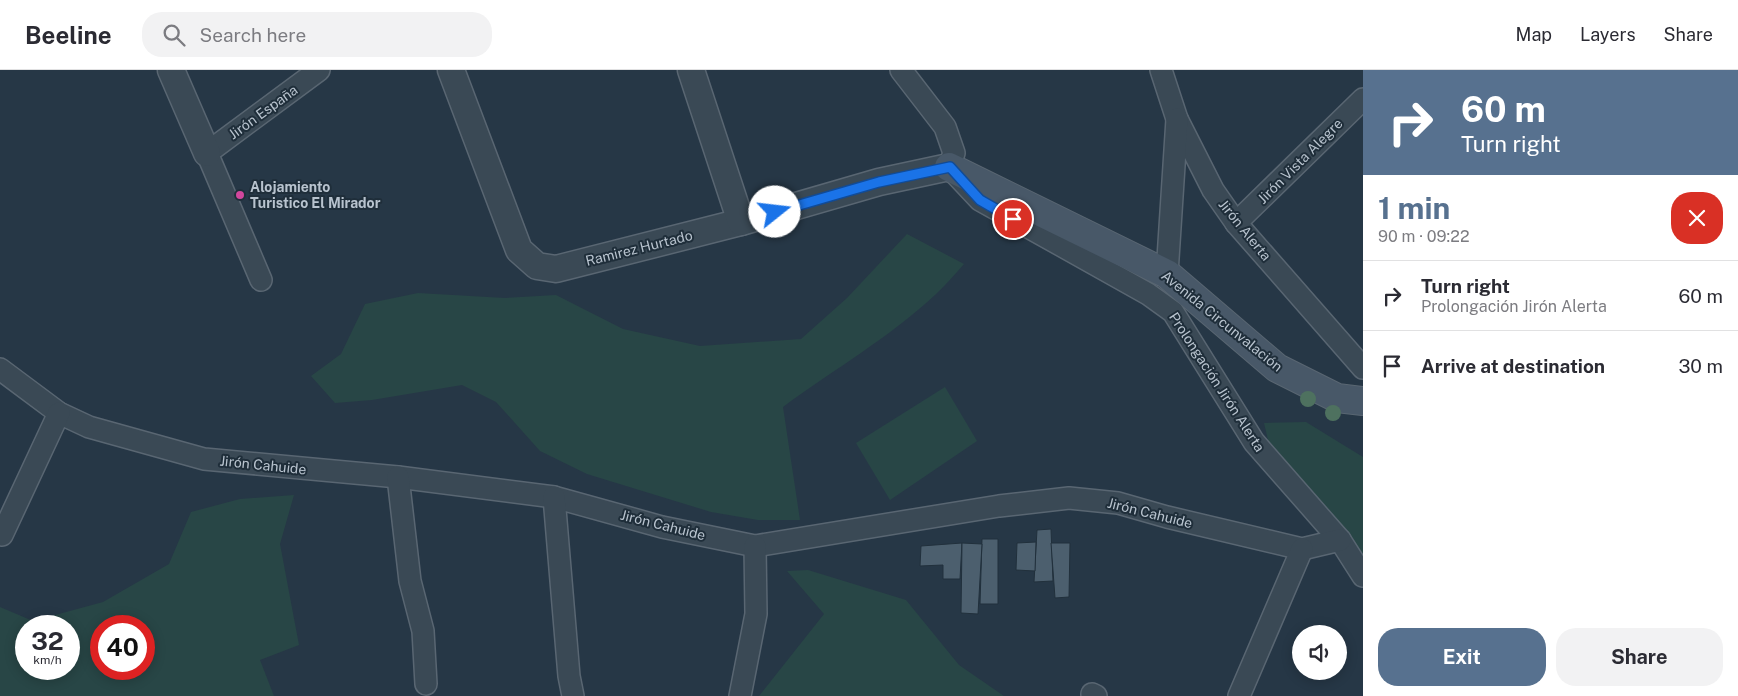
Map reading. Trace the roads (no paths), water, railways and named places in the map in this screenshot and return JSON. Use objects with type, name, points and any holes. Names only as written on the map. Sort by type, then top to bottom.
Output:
[{"type":"main road","name":"Avenida Circunvalación","points":[[950,167],[1167,274],[1278,368],[1337,398],[1363,402]]},
{"type":"street","points":[[171,70],[262,280]]},
{"type":"street","name":"Jirón España","points":[[207,154],[319,70]]},
{"type":"street","name":"Ramirez Hurtado","points":[[451,70],[519,250],[537,266],[556,269],[741,222],[879,182],[950,167]]},
{"type":"street","points":[[691,70],[741,222]]},
{"type":"street","points":[[901,70],[945,127],[954,153],[950,167]]},
{"type":"street","name":"Jirón Alerta","points":[[1161,70],[1177,119],[1213,190],[1236,223],[1363,368]]},
{"type":"street","name":"Jirón Vista Alegre","points":[[1236,223],[1363,99]]},
{"type":"street","points":[[1167,274],[1177,119]]},
{"type":"street","name":"Prolongación Jirón Alerta","points":[[950,167],[980,200],[1148,294],[1173,312],[1254,442],[1340,540],[1363,576]]},
{"type":"street","name":"Jirón Cahuide","points":[[0,369],[58,413],[89,427],[204,459],[398,477],[554,497],[662,527],[756,546],[999,506],[1070,498],[1118,503],[1302,550],[1340,540]]},
{"type":"street","points":[[2,535],[58,413]]},
{"type":"street","points":[[398,477],[410,581],[422,631],[426,684]]},
{"type":"street","points":[[554,497],[569,676],[573,696]]},
{"type":"street","points":[[740,696],[756,614],[756,546]]},
{"type":"street","points":[[1239,696],[1302,550]]},
{"type":"place","name":"Alojamiento Turistico El Mirador","points":[[240,195]]}]
